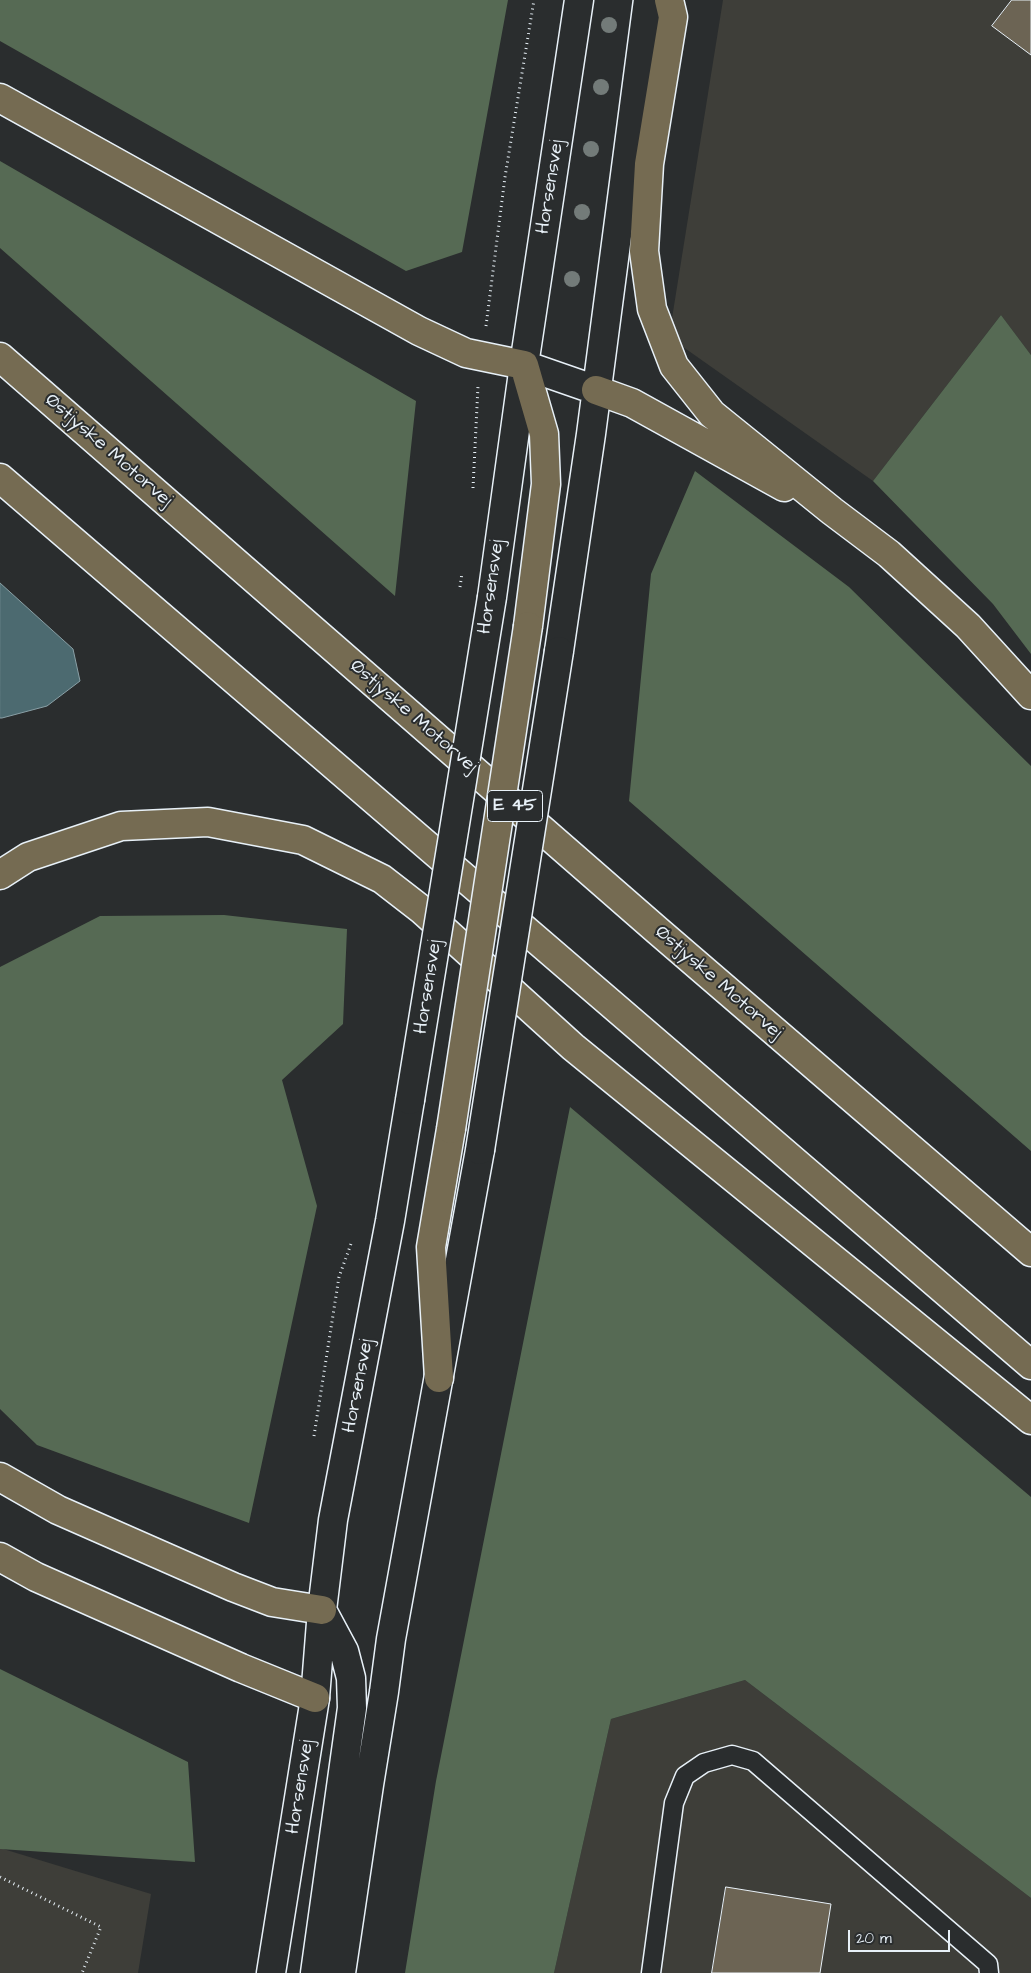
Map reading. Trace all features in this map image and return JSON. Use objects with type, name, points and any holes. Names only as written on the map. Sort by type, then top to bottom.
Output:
[{"type":"highway","points":[[669,0],[673,17],[649,164],[644,252],[652,310],[674,366],[712,414],[832,511],[889,554],[968,626],[1031,696]]},
{"type":"highway","points":[[0,98],[419,331],[466,353],[524,365],[544,434],[546,484],[528,626],[451,1129],[430,1247],[439,1378]]},
{"type":"highway","name":"Østjyske Motorvej","points":[[0,357],[658,931],[1031,1252]]},
{"type":"highway","points":[[596,390],[632,403],[756,473],[832,511]]},
{"type":"highway","points":[[0,478],[1031,1365]]},
{"type":"highway","points":[[0,875],[28,857],[121,826],[208,822],[303,840],[382,880],[422,910],[573,1047],[1031,1420]]},
{"type":"highway","points":[[0,1477],[58,1510],[233,1587],[272,1602],[322,1610]]},
{"type":"highway","points":[[0,1557],[36,1577],[241,1668],[315,1698]]},
{"type":"main road","name":"Horsensvej","points":[[272,1973],[315,1698],[322,1610],[333,1520],[390,1221],[492,597],[524,365],[580,0]]},
{"type":"main road","points":[[341,1973],[391,1639],[480,1150],[559,652],[590,444],[648,0]]},
{"type":"main road","points":[[524,365],[596,390]]},
{"type":"main road","points":[[315,1973],[352,1708],[351,1678],[344,1651],[322,1610]]},
{"type":"main road","points":[[315,1698],[351,1678],[391,1639]]},
{"type":"lane","points":[[651,1973],[674,1803],[685,1776],[704,1763],[732,1755],[753,1761],[988,1964],[989,1973]]},
{"type":"path","points":[[473,491],[476,401],[505,178],[534,0]]},
{"type":"path","points":[[462,573],[464,564]]},
{"type":"path","points":[[0,1877],[101,1927],[82,1973]]},
{"type":"shaded area","points":[[723,0],[1031,0],[1031,355],[1001,315],[873,481],[669,337]]},
{"type":"shaded area","points":[[745,1680],[1031,1898],[1031,1973],[554,1973],[611,1719]]},
{"type":"shaded area","points":[[0,1848],[151,1894],[138,1973],[0,1973]]},
{"type":"green space","points":[[0,0],[508,0],[462,252],[406,271],[0,41]]},
{"type":"green space","points":[[0,161],[416,401],[395,596],[0,248]]},
{"type":"green space","points":[[1001,315],[1031,355],[1031,654],[993,604],[873,481]]},
{"type":"green space","points":[[695,471],[849,587],[1031,766],[1031,1151],[629,801],[651,574]]},
{"type":"green space","points":[[224,915],[347,929],[343,1024],[282,1080],[317,1206],[249,1523],[37,1445],[0,1409],[0,967],[100,916]]},
{"type":"green space","points":[[570,1107],[1031,1497],[1031,1898],[745,1680],[611,1719],[554,1973],[405,1973],[436,1781]]},
{"type":"green space","points":[[0,1669],[188,1762],[195,1862],[0,1849]]},
{"type":"water","points":[[0,583],[73,649],[80,681],[47,706],[2,718],[0,718]]},
{"type":"building","points":[[1012,0],[1031,0],[1031,55],[992,26]]},
{"type":"building","points":[[726,1887],[831,1904],[820,1973],[712,1973]]}]
